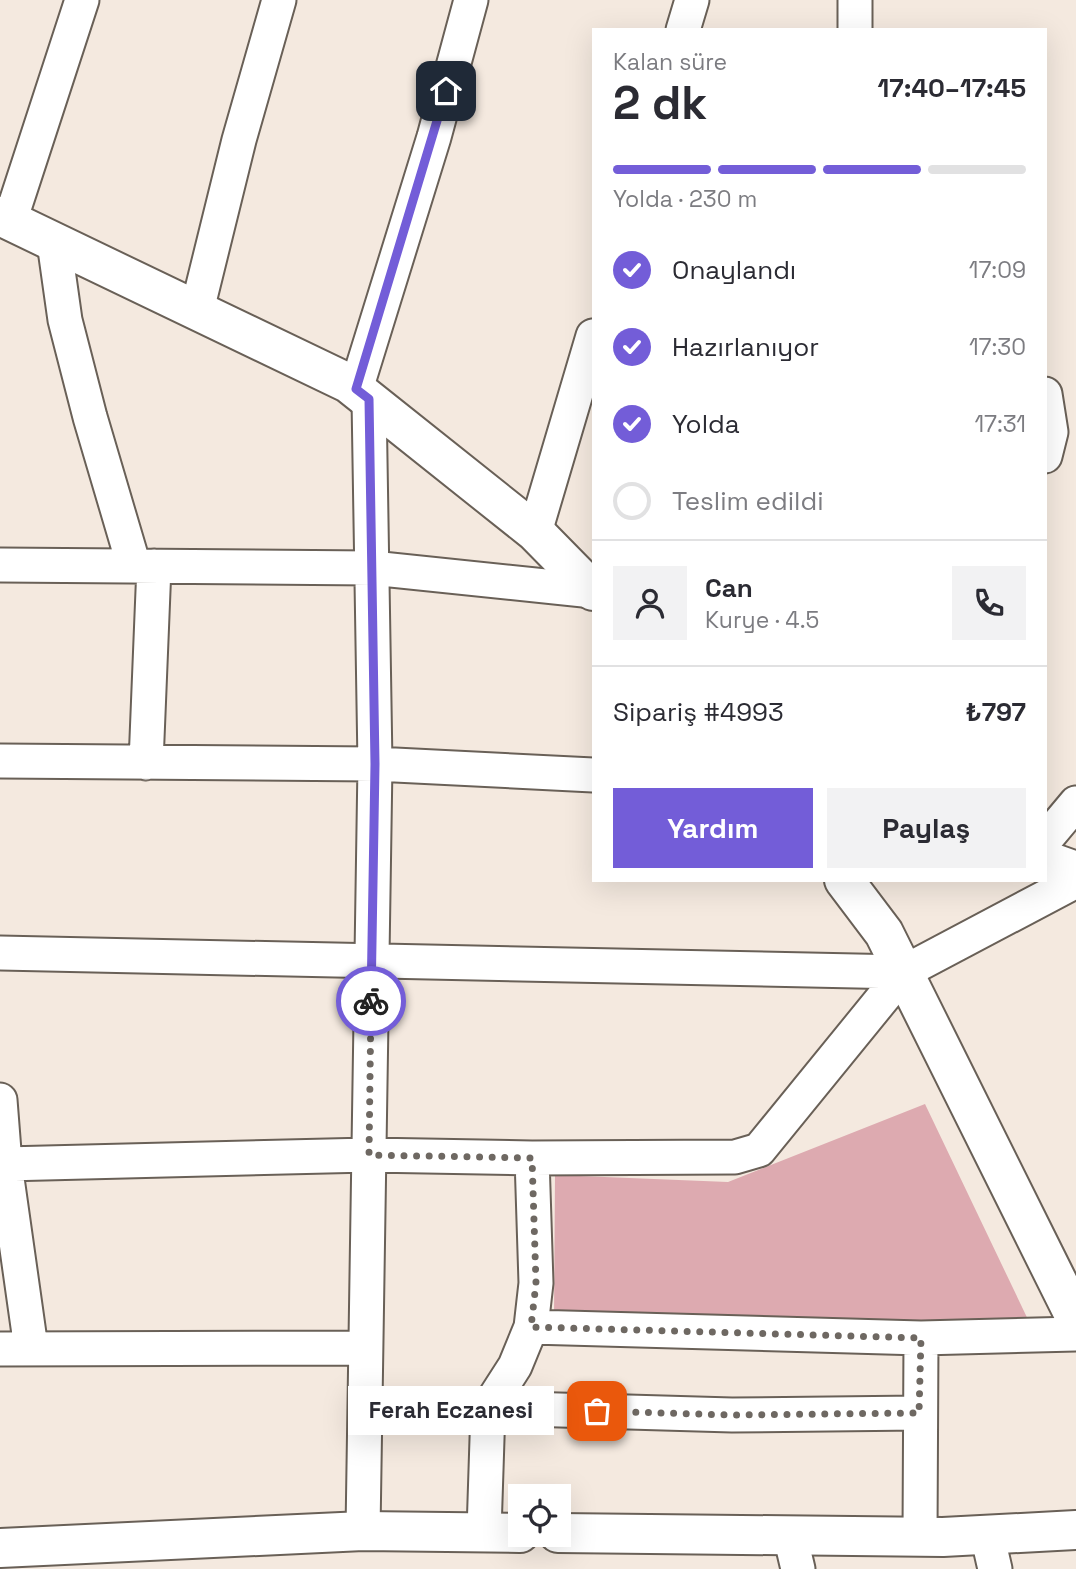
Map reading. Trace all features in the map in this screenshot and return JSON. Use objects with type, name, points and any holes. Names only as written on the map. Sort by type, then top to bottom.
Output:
[{"type":"street","points":[[82,0],[5,218],[348,383],[535,533],[592,590]]},
{"type":"street","points":[[197,310],[239,140],[279,0]]},
{"type":"street","points":[[363,1531],[375,764],[372,568],[363,394],[471,0]]},
{"type":"street","points":[[684,28],[692,0]]},
{"type":"street","points":[[855,0],[855,28]]},
{"type":"street","points":[[54,242],[65,320],[90,417],[144,566],[146,763]]},
{"type":"street","points":[[535,533],[592,338]]},
{"type":"street","points":[[1047,409],[1052,445]]},
{"type":"street","points":[[0,565],[372,568],[592,591]]},
{"type":"street","points":[[0,761],[375,764],[592,775]]},
{"type":"street","points":[[1047,838],[1076,803]]},
{"type":"street","points":[[1047,861],[1076,871]]},
{"type":"street","points":[[5,1164],[369,1155],[532,1158],[735,1157],[759,1150],[904,972],[1076,881]]},
{"type":"street","points":[[846,882],[884,933],[1076,1319]]},
{"type":"street","points":[[0,953],[904,972]]},
{"type":"street","points":[[0,1100],[15,1348],[365,1348]]},
{"type":"street","points":[[0,1548],[363,1531],[502,1532],[488,1408],[515,1366],[531,1327],[536,1283],[532,1158]]},
{"type":"street","points":[[531,1327],[921,1338],[1076,1334]]},
{"type":"street","points":[[920,1537],[921,1338]]},
{"type":"street","points":[[488,1408],[732,1415],[919,1413]]},
{"type":"street","points":[[571,1534],[794,1552],[920,1537],[991,1552],[1076,1530]]},
{"type":"shaded area","points":[[925,1104],[1033,1330],[554,1317],[555,1175],[728,1182]]},
{"type":"way so far","points":[[371,1001],[369,1155],[532,1158],[536,1283],[531,1327],[921,1338],[919,1413],[732,1415],[597,1411]]},
{"type":"place","name":"Ferah Eczanesi","points":[[597,1411]]},
{"type":"route","points":[[371,1001],[375,764],[369,399],[356,389],[446,91]]}]
